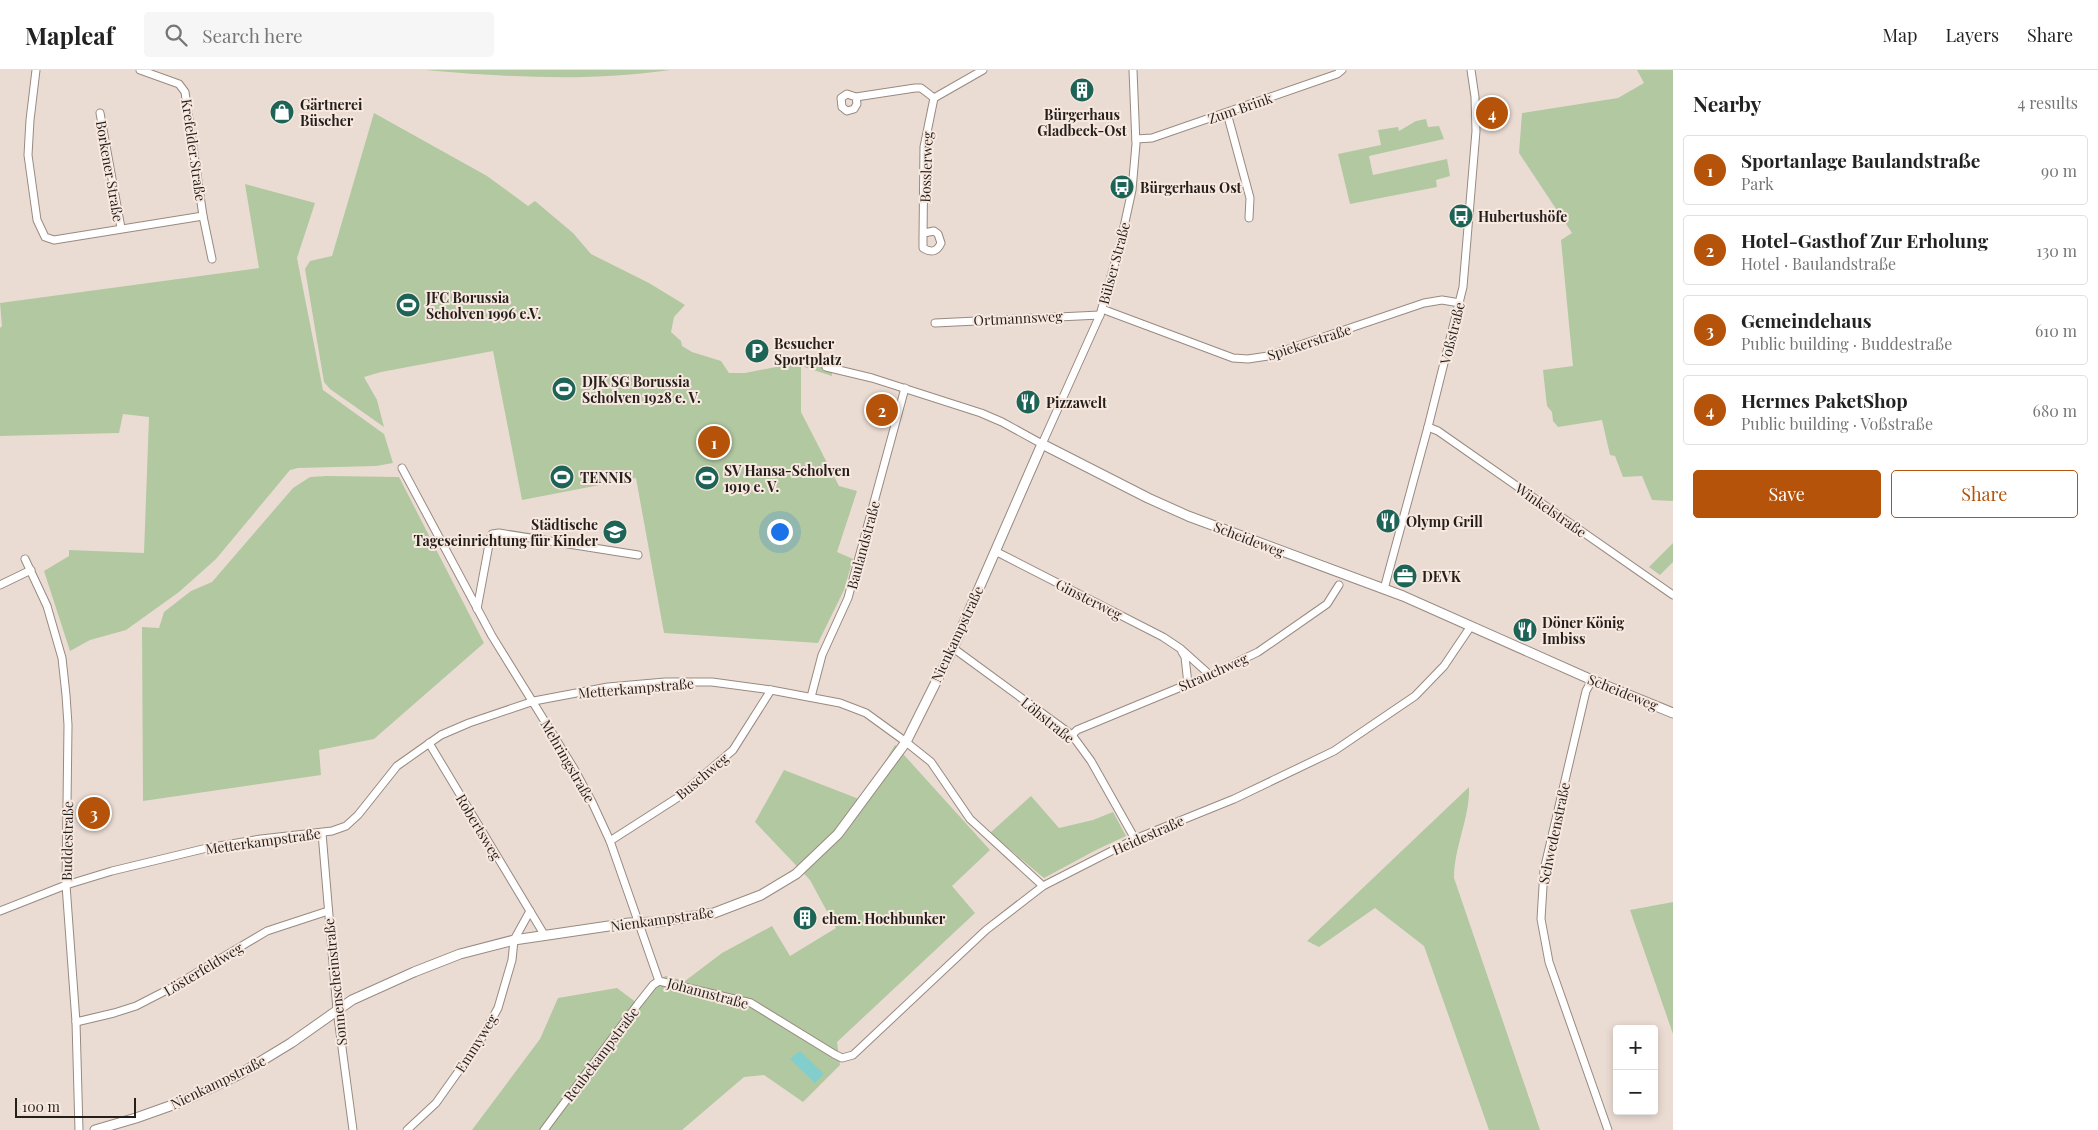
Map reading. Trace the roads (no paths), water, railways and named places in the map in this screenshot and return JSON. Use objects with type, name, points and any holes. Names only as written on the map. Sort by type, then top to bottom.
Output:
[{"type":"street","name":"Borkener Straße","points":[[36,70],[28,155],[37,220],[42,233],[50,240],[203,216]]},
{"type":"street","name":"Krefelder Straße","points":[[140,70],[179,84],[185,92],[203,216],[212,259]]},
{"type":"street","points":[[856,97],[921,88],[934,98],[983,70]]},
{"type":"street","name":"Bülser Straße","points":[[1042,444],[1101,312],[1127,216],[1132,190],[1136,138],[1133,70]]},
{"type":"street","name":"Zum Brink","points":[[1136,138],[1152,138],[1337,74],[1342,70]]},
{"type":"street","name":"Voßstraße","points":[[1384,590],[1428,427],[1463,286],[1476,131],[1475,97],[1471,70]]},
{"type":"street","name":"Bosslerweg","points":[[924,233],[924,147],[934,98]]},
{"type":"street","name":"Borkener Straße","points":[[100,113],[121,228]]},
{"type":"street","points":[[1227,113],[1250,198],[1249,218]]},
{"type":"street","name":"Spiekerstraße","points":[[1101,312],[1221,354],[1248,359],[1268,356],[1424,303],[1442,300],[1460,303]]},
{"type":"street","name":"Ortmannsweg","points":[[936,323],[1101,312]]},
{"type":"street","name":"Scheideweg","points":[[826,367],[905,388],[1002,422],[1148,498],[1188,516],[1384,590],[1673,713]]},
{"type":"street","name":"Baulandstraße","points":[[811,697],[822,655],[848,598],[905,388]]},
{"type":"street","name":"Winkelstraße","points":[[1428,427],[1438,431],[1673,595]]},
{"type":"street","name":"Nienkampstraße","points":[[95,1130],[181,1102],[240,1074],[291,1043],[337,1010],[371,991],[460,954],[514,940],[714,913],[760,895],[796,874],[838,834],[906,742],[953,648],[1042,444]]},
{"type":"street","name":"Mehringstraße","points":[[402,468],[505,658],[534,701],[574,767],[610,841],[641,923]]},
{"type":"street","points":[[477,609],[492,534],[499,533],[638,555]]},
{"type":"street","name":"Ginsterweg","points":[[995,551],[1163,637],[1181,649],[1210,675]]},
{"type":"street","name":"Buddestraße","points":[[25,559],[47,606],[62,658],[66,695],[68,725],[66,885],[76,1022],[79,1130]]},
{"type":"street","points":[[0,585],[31,570]]},
{"type":"street","name":"Strauchweg","points":[[1072,735],[1077,730],[1210,675],[1258,652],[1327,604],[1339,586]]},
{"type":"street","name":"Heidestraße","points":[[834,1054],[842,1058],[853,1055],[986,930],[1043,886],[1135,839],[1234,799],[1334,751],[1415,696],[1444,666],[1471,626]]},
{"type":"street","name":"Löhstraße","points":[[953,648],[1072,735],[1091,761],[1135,839]]},
{"type":"street","points":[[1181,649],[1185,657],[1188,684]]},
{"type":"street","name":"Schwedenstraße","points":[[1592,680],[1586,691],[1544,870],[1541,919],[1549,962],[1608,1130]]},
{"type":"street","name":"Metterkampstraße","points":[[0,911],[66,885],[112,871],[207,848],[261,839],[322,834],[346,826],[358,815],[397,766],[441,735],[469,723],[534,701],[608,687],[665,682],[712,682],[771,690],[840,703],[866,713],[931,762],[970,819],[1043,886]]},
{"type":"street","name":"Buschweg","points":[[610,841],[677,798],[734,750],[771,690]]},
{"type":"street","name":"Robertsweg","points":[[429,742],[545,936]]},
{"type":"street","name":"Sonnenscheinstraße","points":[[322,834],[337,1010],[353,1130]]},
{"type":"street","points":[[514,940],[530,910]]},
{"type":"street","name":"Lösterfeldweg","points":[[76,1022],[136,1006],[162,993],[267,931],[328,911]]},
{"type":"street","name":"Johannstraße","points":[[641,923],[660,980],[751,1003],[834,1054]]},
{"type":"street","name":"Emmyweg","points":[[407,1130],[436,1103],[480,1041],[498,1008],[512,960],[514,940]]},
{"type":"street","name":"Reubekampstraße","points":[[544,1130],[638,1004],[653,985],[660,980]]},
{"type":"water","points":[[800,1051],[824,1074],[815,1083],[790,1059]]},
{"type":"place","name":"Bürgerhaus Gladbeck-Ost","points":[[1082,90]]},
{"type":"place","name":"Gärtnerei Büscher","points":[[282,112]]},
{"type":"place","name":"Hermes PaketShop","points":[[1492,113]]},
{"type":"place","name":"Bürgerhaus Ost","points":[[1122,187]]},
{"type":"place","name":"Hubertushöfe","points":[[1461,216]]},
{"type":"place","name":"JFC Borussia Scholven 1996 e.V.","points":[[408,305]]},
{"type":"place","name":"Besucher Sportplatz","points":[[757,351]]},
{"type":"place","name":"DJK SG Borussia Scholven 1928 e. V.","points":[[564,389]]},
{"type":"place","name":"Pizzawelt","points":[[1028,402]]},
{"type":"place","name":"Hotel-Gasthof Zur Erholung","points":[[882,410]]},
{"type":"place","name":"Sportanlage Baulandstraße","points":[[714,442]]},
{"type":"place","name":"TENNIS","points":[[562,477]]},
{"type":"place","name":"SV Hansa-Scholven 1919 e. V.","points":[[707,478]]},
{"type":"place","name":"Olymp Grill","points":[[1388,521]]},
{"type":"place","name":"Städtische Tageseinrichtung für Kinder","points":[[615,532]]},
{"type":"place","name":"DEVK","points":[[1405,576]]},
{"type":"place","name":"Döner König Imbiss","points":[[1525,630]]},
{"type":"place","name":"Gemeindehaus","points":[[94,813]]},
{"type":"place","name":"ehem. Hochbunker","points":[[805,918]]}]
